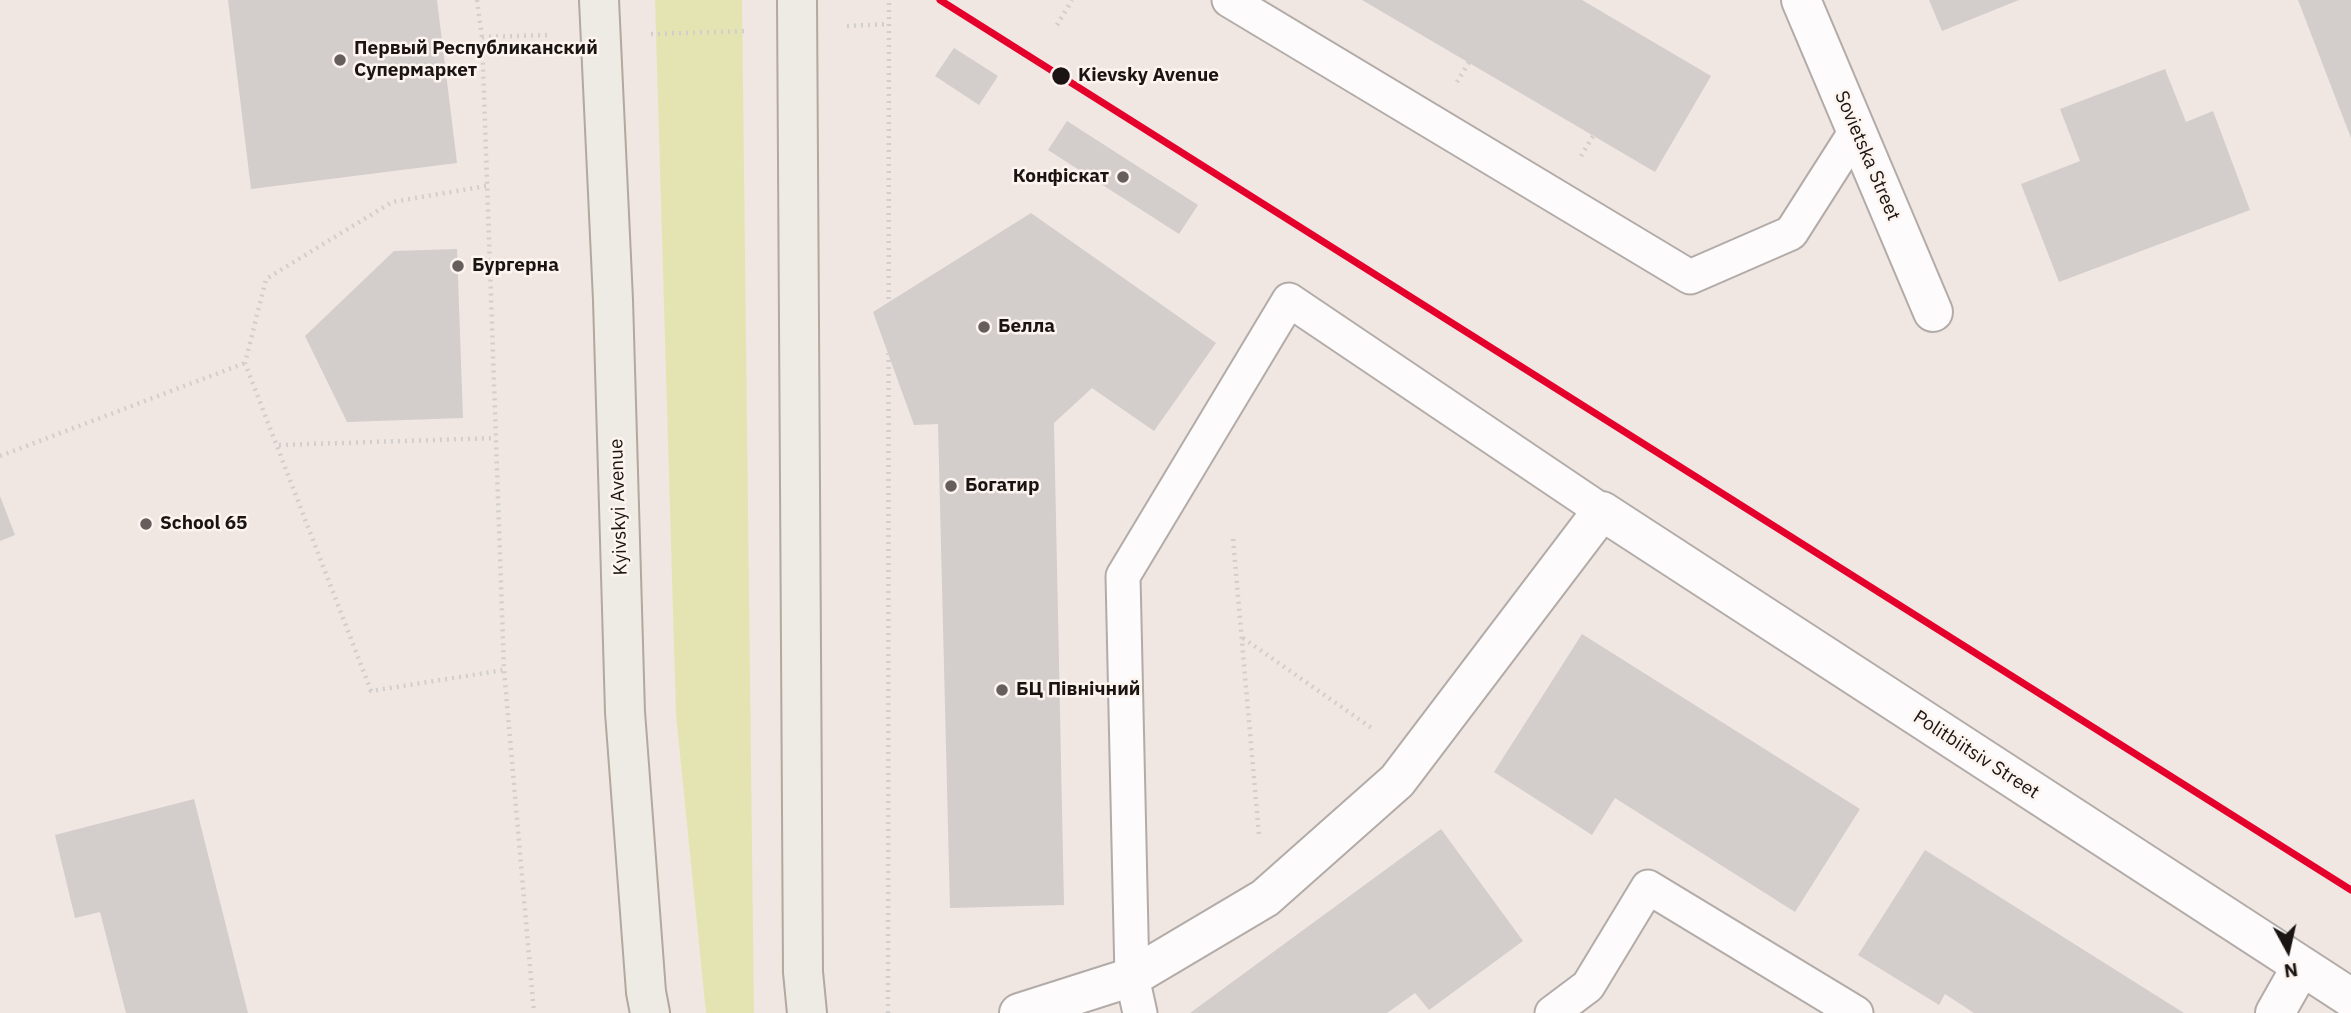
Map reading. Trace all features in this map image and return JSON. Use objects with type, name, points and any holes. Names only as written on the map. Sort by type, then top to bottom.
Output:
[{"type":"main road","points":[[799,14],[803,958],[807,1013]]},
{"type":"main road","name":"Kyivskyi Avenue","points":[[600,17],[625,712],[646,992],[650,1013]]},
{"type":"street","name":"Sovietska Street","points":[[1801,0],[1933,312]]},
{"type":"street","points":[[1019,1013],[1132,977],[1265,898],[1397,781],[1602,511]]},
{"type":"street","name":"Politbiitsiv Street","points":[[1602,511],[2351,998]]},
{"type":"street","points":[[2275,1013],[2301,967]]},
{"type":"lane","points":[[1229,0],[1690,276],[1791,233],[1856,131]]},
{"type":"lane","points":[[1140,1013],[1132,977],[1123,576],[1289,300],[1602,511]]},
{"type":"lane","points":[[1552,1013],[1588,986],[1648,887],[1856,1013]]},
{"type":"path","points":[[477,0],[482,37],[504,670],[534,1013]]},
{"type":"path","points":[[888,1013],[889,0]]},
{"type":"path","points":[[1057,25],[1072,0]]},
{"type":"path","points":[[482,37],[600,17],[799,14],[889,24]]},
{"type":"path","points":[[486,186],[392,202],[266,279],[245,363],[371,691],[504,670]]},
{"type":"path","points":[[0,456],[245,363]]},
{"type":"path","points":[[279,446],[496,439]]},
{"type":"path","points":[[1233,539],[1265,898]]},
{"type":"path","points":[[1242,638],[1415,757]]},
{"type":"green space","points":[[655,0],[742,0],[754,1013],[706,1013],[676,715]]},
{"type":"building","name":"Первый Республиканский Супермаркет","points":[[228,0],[437,0],[457,163],[251,189]]},
{"type":"building","points":[[1362,0],[1582,0],[1711,76],[1655,172]]},
{"type":"building","points":[[1929,0],[2019,0],[1942,31]]},
{"type":"building","points":[[2298,0],[2351,0],[2351,138]]},
{"type":"building","points":[[954,48],[998,76],[979,105],[935,76]]},
{"type":"building","points":[[2165,69],[2186,122],[2213,111],[2250,210],[2059,282],[2021,184],[2080,161],[2060,109]]},
{"type":"building","name":"Конфіскат","points":[[1067,121],[1198,205],[1179,234],[1048,150]]},
{"type":"building","name":"БЦ Північний","points":[[1031,213],[1216,343],[1154,431],[1092,388],[1054,423],[1064,905],[950,908],[938,424],[914,425],[873,312]]},
{"type":"building","points":[[457,249],[463,418],[347,422],[305,336],[394,251]]},
{"type":"building","points":[[0,496],[15,535],[0,541]]},
{"type":"building","points":[[1582,634],[1860,809],[1795,912],[1615,798],[1592,835],[1494,772]]},
{"type":"building","points":[[194,799],[248,1013],[126,1013],[100,912],[75,918],[55,835]]},
{"type":"building","points":[[1441,829],[1523,941],[1429,1010],[1415,993],[1387,1013],[1190,1013]]},
{"type":"building","points":[[1925,850],[2184,1013],[1974,1013],[1945,994],[1939,1005],[1858,955]]},
{"type":"transit line","points":[[940,0],[2351,890]]},
{"type":"place","name":"Первый Республиканский Супермаркет","points":[[340,60]]},
{"type":"place","name":"Kievsky Avenue","points":[[1061,76]]},
{"type":"place","name":"Конфіскат","points":[[1123,177]]},
{"type":"place","name":"Бургерна","points":[[458,266]]},
{"type":"place","name":"Белла","points":[[984,327]]},
{"type":"place","name":"Богатир","points":[[951,486]]},
{"type":"place","name":"School 65","points":[[146,524]]},
{"type":"place","name":"БЦ Північний","points":[[1002,690]]}]
